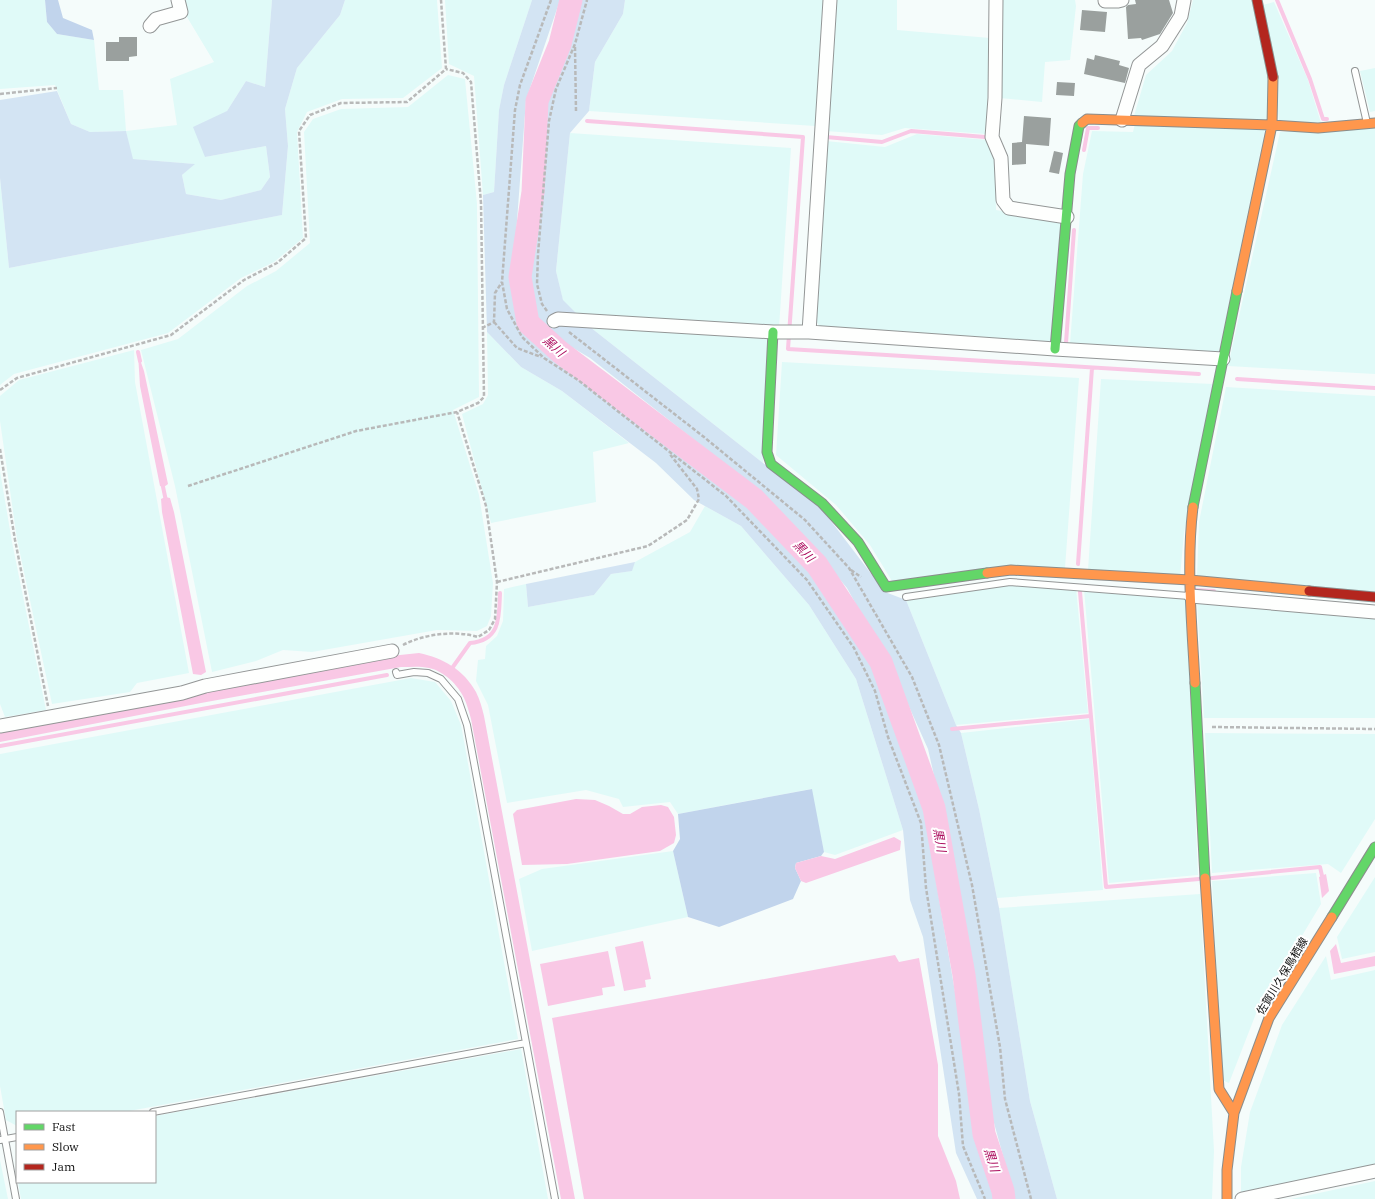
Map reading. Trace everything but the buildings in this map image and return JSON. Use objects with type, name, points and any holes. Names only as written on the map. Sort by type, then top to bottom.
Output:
[{"type":"street","points":[[150,26],[156,19],[181,12],[178,0]]},
{"type":"street","points":[[809,332],[830,0]]},
{"type":"street","points":[[996,0],[995,98],[992,137],[1001,158],[1003,200],[1009,208],[1067,217]]},
{"type":"street","points":[[1105,0],[1122,0]]},
{"type":"street","points":[[1122,120],[1139,65],[1162,46],[1181,16],[1184,0]]},
{"type":"street","points":[[1234,1113],[1219,1089],[1205,887],[1190,580],[1190,534],[1194,500],[1272,125],[1274,80],[1257,0]]},
{"type":"street","points":[[1055,349],[1070,174],[1079,126],[1087,119],[1272,125],[1318,128],[1371,124]]},
{"type":"street","points":[[554,321],[558,319],[773,332],[809,332],[1055,349],[1222,365]]},
{"type":"street","points":[[773,332],[767,452],[771,464],[822,503],[858,542],[886,587],[1011,570],[1190,580],[1375,597]]},
{"type":"street","points":[[1191,596],[1375,612]]},
{"type":"street","points":[[3,725],[182,693],[205,686],[392,651]]},
{"type":"street","name":"佐賀川久保鳥栖線","points":[[1227,1199],[1228,1170],[1234,1113],[1269,1018],[1375,847]]},
{"type":"street","points":[[1242,1199],[1375,1170]]},
{"type":"lane","points":[[1355,71],[1364,112],[1371,124]]},
{"type":"lane","points":[[906,597],[1010,582],[1191,596]]},
{"type":"lane","points":[[396,672],[397,675],[414,672],[428,673],[441,679],[458,700],[467,725],[555,1199]]},
{"type":"lane","points":[[156,1111],[526,1043]]},
{"type":"lane","points":[[0,1112],[3,1140],[16,1199]]},
{"type":"lane","points":[[3,1140],[16,1137]]},
{"type":"path","points":[[441,0],[446,69]]},
{"type":"path","points":[[551,0],[520,85],[515,110],[502,282],[507,308],[522,337],[544,358],[578,380],[726,496],[807,580],[854,648],[875,691],[888,737],[921,823],[926,888],[959,1094],[963,1146],[986,1199]]},
{"type":"path","points":[[587,0],[575,44],[556,89],[549,121],[538,254],[537,284],[542,304],[554,321],[704,436],[805,520],[849,568],[912,677],[939,745],[972,885],[1000,1047],[1005,1099],[1031,1199]]},
{"type":"path","points":[[575,44],[576,112]]},
{"type":"path","points":[[188,486],[356,431],[457,412],[478,403],[484,397],[481,203],[471,82],[463,73],[446,69]]},
{"type":"path","points":[[0,390],[17,378],[171,335],[244,280],[277,263],[306,238],[299,131],[310,115],[341,103],[407,102],[446,69]]},
{"type":"path","points":[[0,94],[57,88]]},
{"type":"path","points":[[502,282],[495,293],[494,322],[517,348],[544,358]]},
{"type":"path","points":[[482,328],[494,322]]},
{"type":"path","points":[[392,651],[412,640],[433,635],[468,634],[478,637],[489,630],[495,619],[497,582],[486,506],[457,412]]},
{"type":"path","points":[[0,449],[15,540],[50,716]]},
{"type":"path","points":[[497,582],[648,546],[687,520],[699,499],[697,489],[666,449]]},
{"type":"path","points":[[1198,727],[1375,729]]},
{"type":"shaded area","points":[[0,0],[45,0],[47,22],[57,34],[94,40],[99,90],[123,90],[126,131],[90,132],[71,124],[55,85],[0,89]]},
{"type":"shaded area","points":[[45,0],[58,0],[63,18],[92,30],[94,40],[57,34],[47,22]]},
{"type":"shaded area","points":[[180,0],[272,0],[265,87],[246,81],[227,111],[205,157],[266,146],[270,177],[261,190],[221,200],[186,194],[182,175],[194,164],[132,159],[126,131],[177,125],[170,79],[214,62],[184,12]]},
{"type":"shaded area","points":[[272,0],[345,0],[340,15],[297,68],[285,109],[288,146],[282,215],[9,268],[0,178],[0,100],[57,91],[71,124],[90,132],[126,131],[133,159],[195,164],[182,175],[186,194],[221,200],[261,190],[270,177],[266,146],[205,157],[193,127],[227,111],[246,81],[265,87]]},
{"type":"shaded area","points":[[345,0],[437,0],[442,68],[403,98],[342,99],[307,112],[297,132],[303,238],[274,262],[241,278],[168,333],[14,374],[0,385],[0,178],[9,268],[282,215],[288,146],[285,109],[297,68],[340,15]]},
{"type":"shaded area","points":[[445,0],[532,0],[504,85],[499,110],[494,192],[483,195],[474,76],[449,64]]},
{"type":"shaded area","points":[[532,0],[560,0],[526,100],[512,288],[522,322],[542,346],[572,365],[729,487],[814,573],[863,642],[884,684],[932,819],[936,881],[973,1097],[976,1144],[998,1199],[977,1199],[956,1153],[923,937],[910,900],[903,830],[856,679],[809,605],[741,526],[694,500],[656,463],[562,391],[521,367],[487,332],[483,195],[494,192],[499,110],[504,85]]},
{"type":"shaded area","points":[[576,0],[625,0],[623,14],[595,62],[589,111],[570,133],[556,271],[563,300],[590,327],[763,463],[818,504],[885,592],[906,600],[956,725],[961,733],[979,809],[999,908],[1030,1101],[1057,1199],[1015,1199],[991,1112],[958,881],[928,749],[894,673],[847,588],[815,550],[702,446],[590,358],[548,333],[532,310],[527,283],[542,102],[565,40]]},
{"type":"shaded area","points":[[625,0],[823,0],[815,126],[589,111],[595,62],[623,14]]},
{"type":"shaded area","points":[[835,0],[897,0],[897,30],[990,38],[986,134],[905,128],[882,135],[825,131]]},
{"type":"shaded area","points":[[1003,0],[1075,0],[1076,6],[1070,60],[1045,62],[1042,102],[1000,98]]},
{"type":"shaded area","points":[[1193,0],[1253,0],[1269,79],[1268,121],[1134,116],[1146,75],[1172,51],[1187,23]]},
{"type":"shaded area","points":[[1274,2],[1308,80],[1321,123],[1279,120],[1263,5]]},
{"type":"shaded area","points":[[1375,68],[1375,111],[1370,112],[1360,71]]},
{"type":"shaded area","points":[[448,75],[465,79],[477,204],[479,397],[453,410],[479,495],[493,583],[491,616],[487,626],[477,631],[437,630],[312,652],[283,650],[256,661],[212,672],[175,486],[141,350],[178,339],[247,286],[276,271],[310,243],[304,132],[313,119],[341,109],[408,107]]},
{"type":"shaded area","points":[[1135,124],[1265,129],[1219,352],[1070,344],[1083,174],[1092,131],[1133,132]]},
{"type":"shaded area","points":[[1375,127],[1375,374],[1228,366],[1280,132]]},
{"type":"shaded area","points":[[570,133],[791,148],[779,328],[578,315],[563,301],[556,271]]},
{"type":"shaded area","points":[[917,134],[988,140],[995,159],[996,210],[1061,221],[1050,343],[822,330],[814,318],[826,141],[885,147]]},
{"type":"shaded area","points":[[590,327],[767,337],[763,463]]},
{"type":"shaded area","points":[[487,332],[521,367],[562,391],[629,443],[593,452],[596,502],[491,523],[462,414],[483,404],[488,395]]},
{"type":"shaded area","points":[[134,350],[135,382],[189,673],[137,683],[130,692],[52,704],[17,539],[0,421],[0,396],[19,380]]},
{"type":"shaded area","points":[[138,354],[144,371],[168,484],[164,487],[160,486],[140,386]]},
{"type":"shaded area","points":[[782,362],[1079,378],[1065,568],[892,581],[870,545],[836,505],[776,455]]},
{"type":"shaded area","points":[[1101,379],[1213,384],[1184,533],[1180,577],[1088,570]]},
{"type":"shaded area","points":[[1226,387],[1375,396],[1375,592],[1197,577],[1199,522]]},
{"type":"shaded area","points":[[0,471],[12,542],[46,710],[5,717],[0,704]]},
{"type":"shaded area","points":[[165,497],[170,498],[174,512],[206,672],[201,675],[193,674],[162,512],[161,499]]},
{"type":"shaded area","points":[[705,506],[741,526],[809,605],[856,679],[903,830],[835,855],[824,852],[811,789],[678,814],[670,802],[623,807],[619,799],[586,790],[507,803],[488,705],[476,681],[478,660],[485,659],[486,646],[497,636],[503,621],[504,589],[526,584],[528,607],[594,595],[611,574],[631,571],[635,562],[690,532]]},
{"type":"shaded area","points":[[635,562],[632,571],[611,574],[594,595],[528,607],[526,584]]},
{"type":"shaded area","points":[[1010,584],[1076,588],[1088,713],[956,725],[906,600]]},
{"type":"shaded area","points":[[1084,589],[1186,599],[1198,875],[1109,883]]},
{"type":"shaded area","points":[[1197,601],[1375,616],[1375,718],[1204,718]]},
{"type":"shaded area","points":[[419,653],[436,658],[459,671],[471,684],[482,707],[575,1199],[561,1199],[471,719],[461,693],[445,675],[429,668],[401,667],[201,703],[0,742],[0,731],[197,692],[400,655]]},
{"type":"shaded area","points":[[411,678],[435,682],[451,701],[461,725],[518,1039],[129,1111],[16,1111],[16,1125],[6,1120],[0,1086],[0,754]]},
{"type":"shaded area","points":[[1089,719],[1103,890],[997,898],[979,809],[961,733]]},
{"type":"shaded area","points":[[1205,733],[1375,734],[1375,819],[1341,873],[1328,864],[1212,873]]},
{"type":"shaded area","points":[[812,789],[824,852],[821,856],[796,863],[795,868],[801,881],[793,899],[719,927],[688,917],[673,851],[680,839],[678,814]]},
{"type":"shaded area","points":[[576,799],[595,800],[623,814],[630,814],[642,807],[661,805],[668,807],[674,817],[676,835],[674,843],[660,851],[567,864],[522,865],[513,814],[517,810]]},
{"type":"shaded area","points":[[894,837],[901,841],[900,850],[806,883],[801,881],[795,868],[796,863],[821,856],[835,859]]},
{"type":"shaded area","points":[[673,851],[688,917],[532,951],[519,879],[542,869]]},
{"type":"shaded area","points":[[1316,873],[1321,904],[1257,1011],[1229,1083],[1222,1080],[1212,881]]},
{"type":"shaded area","points":[[1326,874],[1329,891],[1322,898],[1319,877]]},
{"type":"shaded area","points":[[1375,877],[1375,952],[1342,959],[1337,937]]},
{"type":"shaded area","points":[[1200,894],[1214,1151],[1212,1199],[1057,1199],[1030,1101],[999,908]]},
{"type":"shaded area","points":[[643,941],[651,979],[645,980],[646,987],[624,991],[615,947]]},
{"type":"shaded area","points":[[1336,944],[1341,963],[1375,956],[1375,966],[1334,974],[1330,951]]},
{"type":"shaded area","points":[[608,951],[615,986],[602,988],[603,995],[548,1006],[540,964]]},
{"type":"shaded area","points":[[895,955],[899,962],[919,958],[938,1065],[938,1136],[956,1181],[960,1199],[584,1199],[552,1018]]},
{"type":"shaded area","points":[[1326,956],[1331,980],[1375,970],[1375,1165],[1241,1194],[1241,1167],[1250,1112],[1282,1025]]},
{"type":"shaded area","points":[[521,1049],[548,1199],[21,1199],[18,1183],[156,1183],[156,1116]]},
{"type":"shaded area","points":[[0,1160],[8,1199],[0,1199]]},
{"type":"shaded area","points":[[1375,1181],[1375,1199],[1291,1199]]},
{"type":"waterway","name":"黒川","points":[[571,0],[560,44],[537,101],[533,192],[520,277],[528,323],[560,352],[754,499],[817,565],[881,662],[934,808],[964,975],[984,1134],[1003,1191],[1004,1199]]},
{"type":"waterway","points":[[1277,0],[1310,79],[1323,119],[1327,119]]},
{"type":"waterway","points":[[587,121],[803,137],[788,349],[1199,374]]},
{"type":"waterway","points":[[1084,150],[1088,128],[1098,128]]},
{"type":"waterway","points":[[826,137],[882,142],[911,131],[985,137]]},
{"type":"waterway","points":[[1066,343],[1074,230]]},
{"type":"waterway","points":[[138,352],[140,361]]},
{"type":"waterway","points":[[1078,564],[1092,368]]},
{"type":"waterway","points":[[1237,379],[1375,388]]},
{"type":"waterway","points":[[162,482],[166,501]]},
{"type":"waterway","points":[[1195,590],[1214,591]]},
{"type":"waterway","points":[[1080,592],[1106,887],[1199,879]]},
{"type":"waterway","points":[[450,671],[470,643],[480,641],[488,637],[493,632],[498,619],[500,593]]},
{"type":"waterway","points":[[0,746],[387,675]]},
{"type":"waterway","points":[[952,729],[1091,716]]},
{"type":"waterway","points":[[1212,878],[1320,867],[1323,880]]},
{"type":"traffic: fast","points":[[1055,349],[1070,174],[1079,126],[1082,123]]},
{"type":"traffic: fast","points":[[1193,507],[1237,291]]},
{"type":"traffic: fast","points":[[773,332],[767,452],[771,464],[822,503],[858,542],[886,587],[987,573]]},
{"type":"traffic: fast","points":[[1195,683],[1205,878]]},
{"type":"traffic: fast","points":[[1332,917],[1375,847]]},
{"type":"traffic: slow","points":[[1237,291],[1272,125],[1273,77]]},
{"type":"traffic: slow","points":[[1082,123],[1087,119],[1272,125],[1318,128],[1375,123]]},
{"type":"traffic: slow","points":[[1193,507],[1190,573],[1195,683]]},
{"type":"traffic: slow","points":[[987,573],[1011,570],[1190,580],[1309,591]]},
{"type":"traffic: slow","points":[[1205,878],[1219,1089],[1234,1113]]},
{"type":"traffic: slow","points":[[1227,1199],[1227,1170],[1234,1113],[1269,1018],[1332,917]]},
{"type":"traffic: jam","points":[[1257,0],[1273,77]]},
{"type":"traffic: jam","points":[[1309,591],[1375,597]]}]
